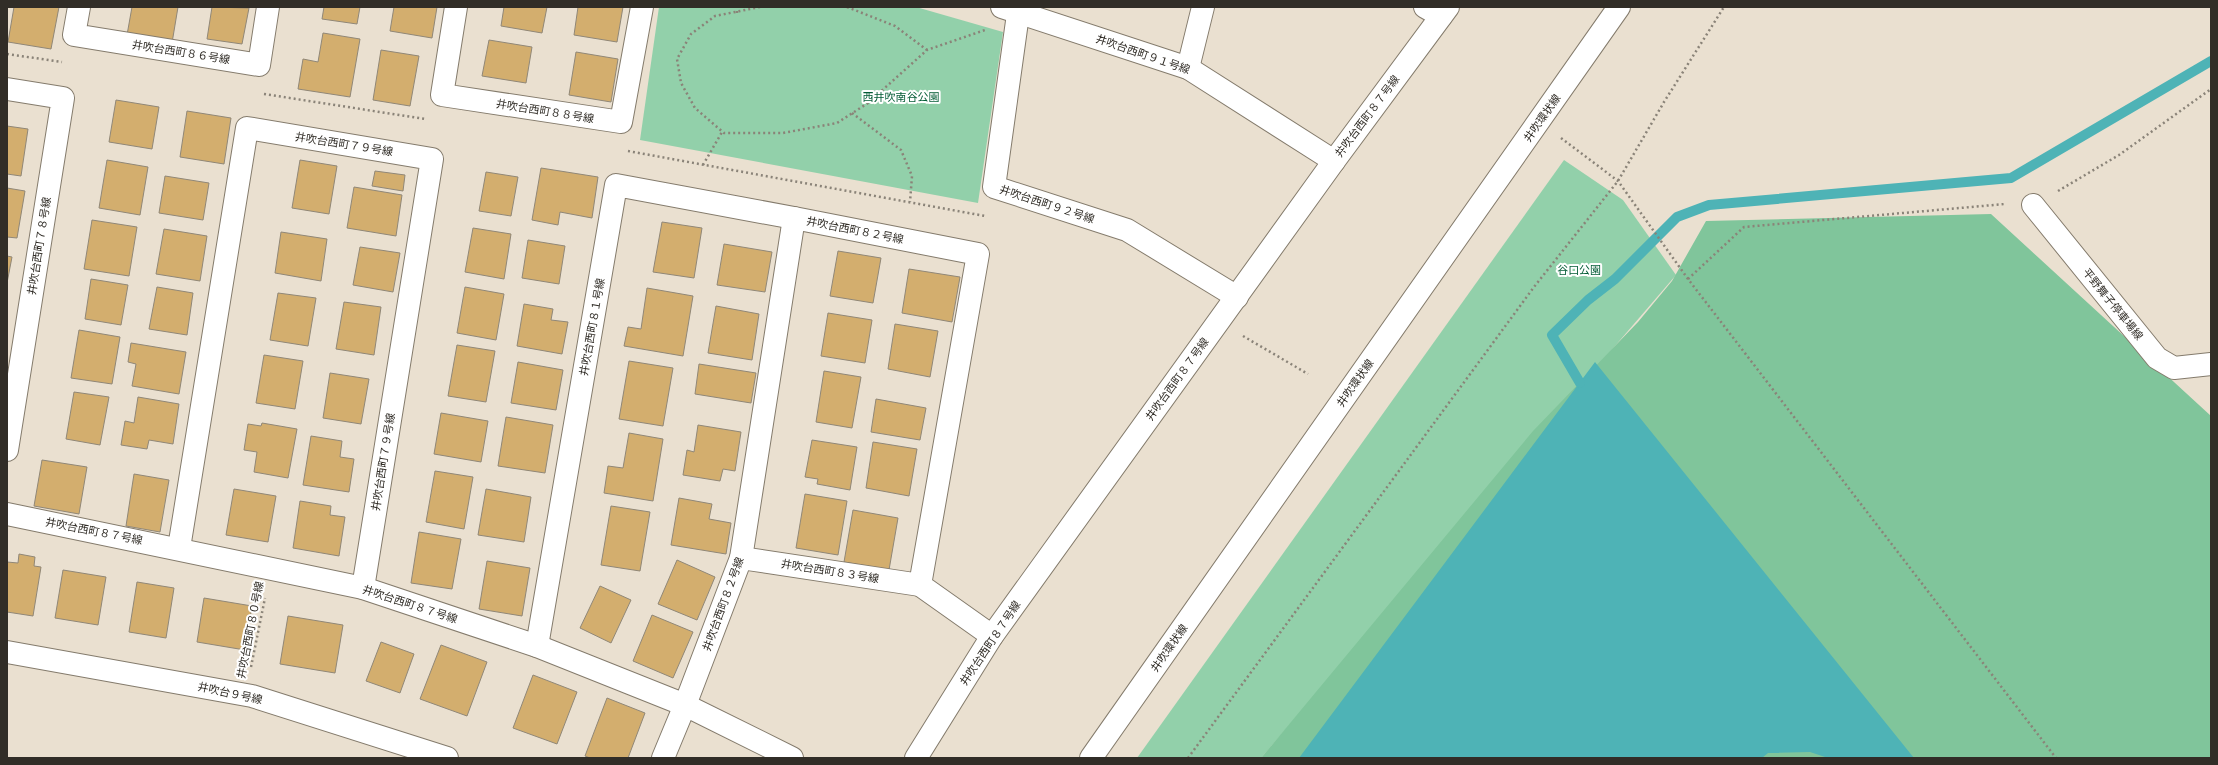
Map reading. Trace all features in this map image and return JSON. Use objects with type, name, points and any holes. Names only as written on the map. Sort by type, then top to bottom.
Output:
[{"type":"street","name":"井吹台西町８６号線","points":[[79,7],[74,35],[259,65],[268,7]]},
{"type":"street","name":"井吹台西町８８号線","points":[[456,7],[442,95],[621,122],[642,7]]},
{"type":"street","points":[[1188,68],[1203,7]]},
{"type":"street","name":"井吹環状線","points":[[1091,758],[1619,7]]},
{"type":"street","name":"井吹台西町８７号線","points":[[916,758],[992,636],[1334,161],[1438,10]]},
{"type":"street","name":"井吹台西町９１号線","points":[[1014,11],[1188,68],[1334,161]]},
{"type":"street","name":"井吹台西町９２号線","points":[[1014,11],[994,187],[1127,230],[1237,297]]},
{"type":"street","name":"井吹台西町７８号線","points":[[7,89],[63,98],[7,450]]},
{"type":"street","name":"井吹台西町７９号線","points":[[179,548],[247,128],[432,159],[363,588]]},
{"type":"street","name":"井吹台西町８１号線","points":[[537,646],[616,185],[794,218]]},
{"type":"street","name":"平野舞子停車場線","points":[[2033,205],[2157,358],[2174,368],[2211,364]]},
{"type":"street","name":"井吹台西町８２号線","points":[[662,758],[685,705],[741,558],[794,218],[978,254],[920,585]]},
{"type":"street","name":"井吹台西町８７号線","points":[[7,514],[179,548],[363,588],[537,646],[685,705],[792,758]]},
{"type":"street","name":"井吹台西町８３号線","points":[[741,558],[920,585]]},
{"type":"street","points":[[920,585],[992,636]]},
{"type":"street","name":"井吹台９号線","points":[[7,652],[245,695],[446,758]]},
{"type":"path","points":[[737,7],[737,13]]},
{"type":"path","points":[[760,7],[737,13],[715,16],[691,34],[678,59],[681,83],[695,108],[722,132],[783,134],[837,123],[868,103],[927,50],[1014,11]]},
{"type":"path","points":[[847,7],[896,26],[927,50]]},
{"type":"path","points":[[1188,758],[1534,287],[1618,181],[1664,102],[1724,7]]},
{"type":"path","points":[[1688,279],[1744,227],[2004,204],[2033,205],[2119,155],[2211,89]]},
{"type":"path","points":[[852,113],[901,150],[912,176],[910,202]]},
{"type":"path","points":[[1539,121],[1618,181],[1688,279],[2056,758]]},
{"type":"path","points":[[703,165],[722,132]]},
{"type":"path","points":[[1219,322],[1308,374]]},
{"type":"path","name":"井吹台西町８０号線","points":[[245,695],[271,568]]},
{"type":"green space","name":"西井吹南谷公園","points":[[659,7],[916,7],[1003,32],[978,203],[640,140]]},
{"type":"green space","name":"谷口公園","points":[[1564,160],[1623,200],[1676,275],[1261,758],[1137,758]]},
{"type":"green space","points":[[1991,214],[2211,416],[2211,758],[1261,758],[1533,431],[1638,322],[1672,281],[1706,221]]},
{"type":"water","points":[[1595,362],[1914,758],[1828,758],[1810,752],[1768,753],[1762,758],[1299,758]]},
{"type":"building","points":[[14,7],[59,7],[51,49],[8,42]]},
{"type":"building","points":[[132,7],[178,7],[172,43],[127,35]]},
{"type":"building","points":[[212,7],[249,8],[242,44],[207,39]]},
{"type":"building","points":[[324,7],[360,7],[357,24],[322,19]]},
{"type":"building","points":[[394,7],[437,7],[432,38],[390,31]]},
{"type":"building","points":[[504,7],[547,7],[542,33],[501,26]]},
{"type":"building","points":[[578,7],[623,7],[617,42],[574,35]]},
{"type":"building","points":[[323,33],[360,39],[350,97],[298,89],[303,59],[318,62]]},
{"type":"building","points":[[489,40],[532,47],[526,83],[482,76]]},
{"type":"building","points":[[381,50],[419,56],[410,106],[373,100]]},
{"type":"building","points":[[576,52],[618,59],[611,102],[569,95]]},
{"type":"building","points":[[116,100],[159,107],[152,149],[109,142]]},
{"type":"building","points":[[187,111],[231,118],[224,164],[180,157]]},
{"type":"building","points":[[7,126],[28,129],[21,176],[7,174]]},
{"type":"building","points":[[107,160],[148,167],[140,215],[99,208]]},
{"type":"building","points":[[300,160],[337,166],[329,214],[292,208]]},
{"type":"building","points":[[541,168],[598,177],[592,218],[560,212],[558,225],[532,220]]},
{"type":"building","points":[[375,171],[405,175],[403,191],[372,186]]},
{"type":"building","points":[[486,172],[518,177],[511,216],[479,211]]},
{"type":"building","points":[[165,176],[209,183],[203,220],[159,213]]},
{"type":"building","points":[[354,187],[402,195],[396,236],[347,228]]},
{"type":"building","points":[[7,188],[25,191],[17,238],[7,237]]},
{"type":"building","points":[[92,220],[137,227],[129,276],[84,269]]},
{"type":"building","points":[[662,222],[702,228],[694,278],[653,272]]},
{"type":"building","points":[[473,228],[511,234],[504,279],[465,272]]},
{"type":"building","points":[[164,229],[207,236],[200,281],[156,274]]},
{"type":"building","points":[[281,232],[327,239],[321,281],[275,273]]},
{"type":"building","points":[[528,240],[565,246],[559,284],[522,278]]},
{"type":"building","points":[[724,244],[772,252],[765,292],[717,285]]},
{"type":"building","points":[[360,247],[400,253],[393,292],[353,285]]},
{"type":"building","points":[[838,251],[881,258],[873,303],[830,296]]},
{"type":"building","points":[[7,256],[12,257],[7,283]]},
{"type":"building","points":[[909,269],[960,277],[952,322],[902,313]]},
{"type":"building","points":[[91,279],[128,285],[121,325],[85,319]]},
{"type":"building","points":[[157,287],[193,293],[187,335],[149,329]]},
{"type":"building","points":[[465,287],[504,294],[496,340],[457,333]]},
{"type":"building","points":[[647,288],[693,296],[683,356],[624,346],[628,327],[641,329]]},
{"type":"building","points":[[278,293],[316,298],[308,346],[270,340]]},
{"type":"building","points":[[344,302],[381,307],[374,355],[336,349]]},
{"type":"building","points":[[524,304],[553,309],[551,320],[568,322],[562,354],[517,346]]},
{"type":"building","points":[[716,306],[759,314],[752,360],[708,353]]},
{"type":"building","points":[[828,313],[872,320],[865,363],[821,356]]},
{"type":"building","points":[[895,324],[938,331],[930,377],[888,369]]},
{"type":"building","points":[[79,330],[120,337],[112,384],[71,378]]},
{"type":"building","points":[[131,343],[186,352],[179,394],[132,386],[136,364],[128,362]]},
{"type":"building","points":[[457,345],[495,351],[486,402],[448,396]]},
{"type":"building","points":[[264,355],[303,361],[295,409],[256,403]]},
{"type":"building","points":[[629,361],[673,368],[663,426],[619,419]]},
{"type":"building","points":[[518,362],[563,370],[556,410],[511,403]]},
{"type":"building","points":[[699,364],[756,373],[751,403],[695,394]]},
{"type":"building","points":[[824,371],[861,377],[852,428],[816,422]]},
{"type":"building","points":[[330,373],[369,379],[361,424],[323,418]]},
{"type":"building","points":[[74,392],[109,397],[100,445],[66,439]]},
{"type":"building","points":[[138,397],[179,404],[173,444],[149,440],[147,449],[121,445],[125,421],[134,423]]},
{"type":"building","points":[[876,399],[926,408],[920,440],[871,432]]},
{"type":"building","points":[[441,413],[488,421],[481,462],[434,454]]},
{"type":"building","points":[[506,417],[553,425],[545,473],[498,466]]},
{"type":"building","points":[[262,423],[297,429],[288,478],[254,472],[257,452],[244,450],[248,424],[261,426]]},
{"type":"building","points":[[698,425],[741,432],[735,471],[723,469],[720,481],[683,475],[687,450],[694,452]]},
{"type":"building","points":[[629,433],[663,439],[653,501],[604,493],[608,466],[623,468]]},
{"type":"building","points":[[311,436],[342,441],[340,457],[354,459],[349,492],[303,485]]},
{"type":"building","points":[[812,440],[857,447],[850,490],[817,484],[818,479],[805,477]]},
{"type":"building","points":[[873,442],[917,449],[909,496],[866,488]]},
{"type":"building","points":[[42,460],[87,467],[79,514],[34,506]]},
{"type":"building","points":[[435,471],[473,477],[464,529],[426,522]]},
{"type":"building","points":[[134,474],[169,480],[160,532],[126,526]]},
{"type":"building","points":[[234,489],[276,496],[268,542],[226,535]]},
{"type":"building","points":[[486,489],[531,497],[524,542],[478,535]]},
{"type":"building","points":[[805,494],[847,501],[838,555],[796,548]]},
{"type":"building","points":[[679,498],[712,504],[709,519],[731,523],[726,554],[671,545]]},
{"type":"building","points":[[300,501],[331,506],[330,515],[345,517],[339,556],[293,548]]},
{"type":"building","points":[[611,506],[650,512],[640,571],[601,565]]},
{"type":"building","points":[[853,510],[898,518],[889,570],[844,562]]},
{"type":"building","points":[[419,532],[461,539],[452,589],[411,583]]},
{"type":"building","points":[[19,554],[35,557],[34,566],[41,567],[33,616],[7,612],[7,562],[18,563]]},
{"type":"building","points":[[677,560],[715,577],[697,620],[658,604]]},
{"type":"building","points":[[487,561],[530,568],[522,616],[479,609]]},
{"type":"building","points":[[63,570],[106,577],[98,625],[55,618]]},
{"type":"building","points":[[137,582],[174,588],[166,638],[129,632]]},
{"type":"building","points":[[600,586],[631,600],[611,643],[580,628]]},
{"type":"building","points":[[204,598],[252,606],[245,650],[197,642]]},
{"type":"building","points":[[652,615],[693,632],[673,678],[633,661]]},
{"type":"building","points":[[288,616],[343,625],[335,673],[280,664]]},
{"type":"building","points":[[381,642],[414,654],[400,693],[366,681]]},
{"type":"building","points":[[441,645],[487,662],[467,716],[420,699]]},
{"type":"building","points":[[533,675],[577,692],[557,744],[513,728]]},
{"type":"building","points":[[607,698],[645,713],[628,758],[590,758],[585,756]]},
{"type":"waterway","points":[[1580,383],[1552,335],[1588,300],[1615,279],[1677,217],[1709,205],[2011,178],[2211,61]]}]
